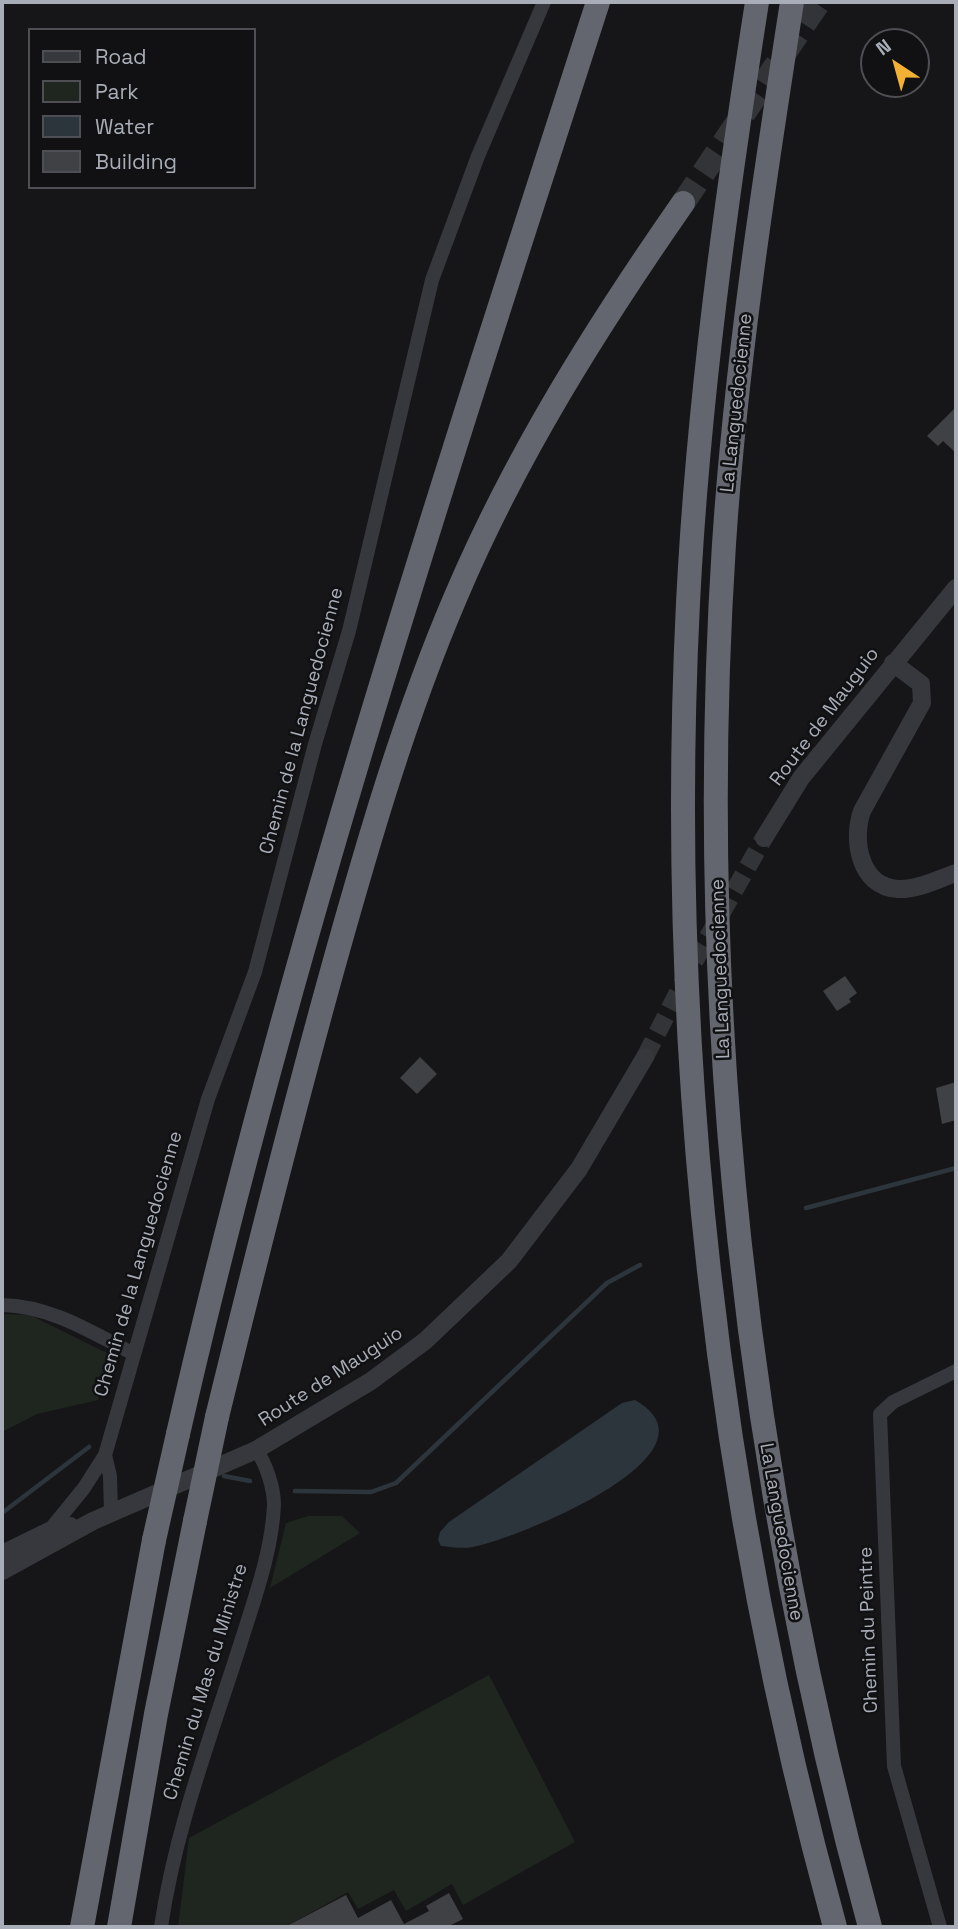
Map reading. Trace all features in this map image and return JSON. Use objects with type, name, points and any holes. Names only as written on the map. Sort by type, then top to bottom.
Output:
[{"type":"highway","points":[[82,1927],[154,1540],[239,1174],[318,890],[410,588],[598,2]]},
{"type":"highway","name":"La Languedocienne","points":[[757,2],[718,262],[693,521],[683,745],[688,1019],[709,1277],[737,1476],[778,1694],[835,1927]]},
{"type":"highway","name":"La Languedocienne","points":[[792,2],[749,282],[724,543],[716,827],[722,1016],[742,1266],[777,1514],[809,1681],[870,1927]]},
{"type":"highway","points":[[119,1927],[156,1714],[217,1417],[278,1170],[394,758],[431,657],[484,535],[541,423],[604,319],[683,203]]},
{"type":"street","name":"Chemin de la Languedocienne","points":[[49,1531],[84,1488],[105,1455],[208,1099],[255,972],[315,744],[349,631],[432,280],[478,156],[544,2]]},
{"type":"street","name":"Route de Mauguio","points":[[764,838],[802,778],[956,588]]},
{"type":"street","points":[[893,663],[921,684],[922,703],[862,811],[857,826],[857,850],[876,880],[895,889],[907,889],[956,873]]},
{"type":"street","name":"Route de Mauguio","points":[[93,1521],[256,1450],[371,1381],[425,1341],[509,1261],[579,1169],[645,1057]]},
{"type":"street","points":[[2,1305],[24,1305],[51,1312],[134,1354]]},
{"type":"street","name":"Chemin du Peintre","points":[[940,1927],[894,1766],[880,1414],[893,1402],[956,1371]]},
{"type":"street","name":"Chemin du Mas du Ministre","points":[[161,1927],[168,1875],[193,1785],[262,1574],[274,1503],[265,1468],[256,1450]]},
{"type":"street","name":"Chemin de la Languedocienne","points":[[105,1455],[110,1476],[111,1513]]},
{"type":"street","points":[[2,1554],[49,1531],[93,1521]]},
{"type":"street","points":[[2,1571],[93,1521]]},
{"type":"green space","points":[[2,1314],[30,1315],[109,1354],[98,1400],[37,1414],[2,1432]]},
{"type":"green space","points":[[308,1516],[342,1516],[360,1533],[270,1588],[286,1523]]},
{"type":"green space","points":[[489,1675],[575,1842],[463,1905],[452,1884],[406,1911],[394,1890],[358,1909],[348,1892],[285,1927],[178,1927],[189,1838]]},
{"type":"water","points":[[635,1400],[657,1422],[655,1445],[636,1468],[605,1491],[529,1529],[473,1547],[441,1546],[438,1540],[440,1532],[449,1522],[622,1403]]},
{"type":"building","points":[[956,407],[956,453],[943,441],[938,446],[927,436]]},
{"type":"building","points":[[845,976],[857,993],[849,999],[851,1002],[837,1011],[823,991]]},
{"type":"building","points":[[420,1057],[437,1074],[417,1094],[400,1078]]},
{"type":"building","points":[[956,1082],[956,1120],[942,1124],[936,1088]]},
{"type":"building","points":[[449,1893],[463,1919],[447,1927],[285,1927],[346,1895],[358,1918],[391,1900],[404,1924],[429,1911],[426,1906]]},
{"type":"waterway","points":[[806,1208],[956,1168]]},
{"type":"waterway","points":[[295,1491],[371,1492],[396,1483],[607,1283],[640,1265]]},
{"type":"waterway","points":[[2,1513],[89,1447]]},
{"type":"waterway","points":[[224,1476],[250,1481]]},
{"type":"tunnel","points":[[683,203],[819,2]]},
{"type":"tunnel","points":[[645,1057],[691,967],[764,838]]}]
